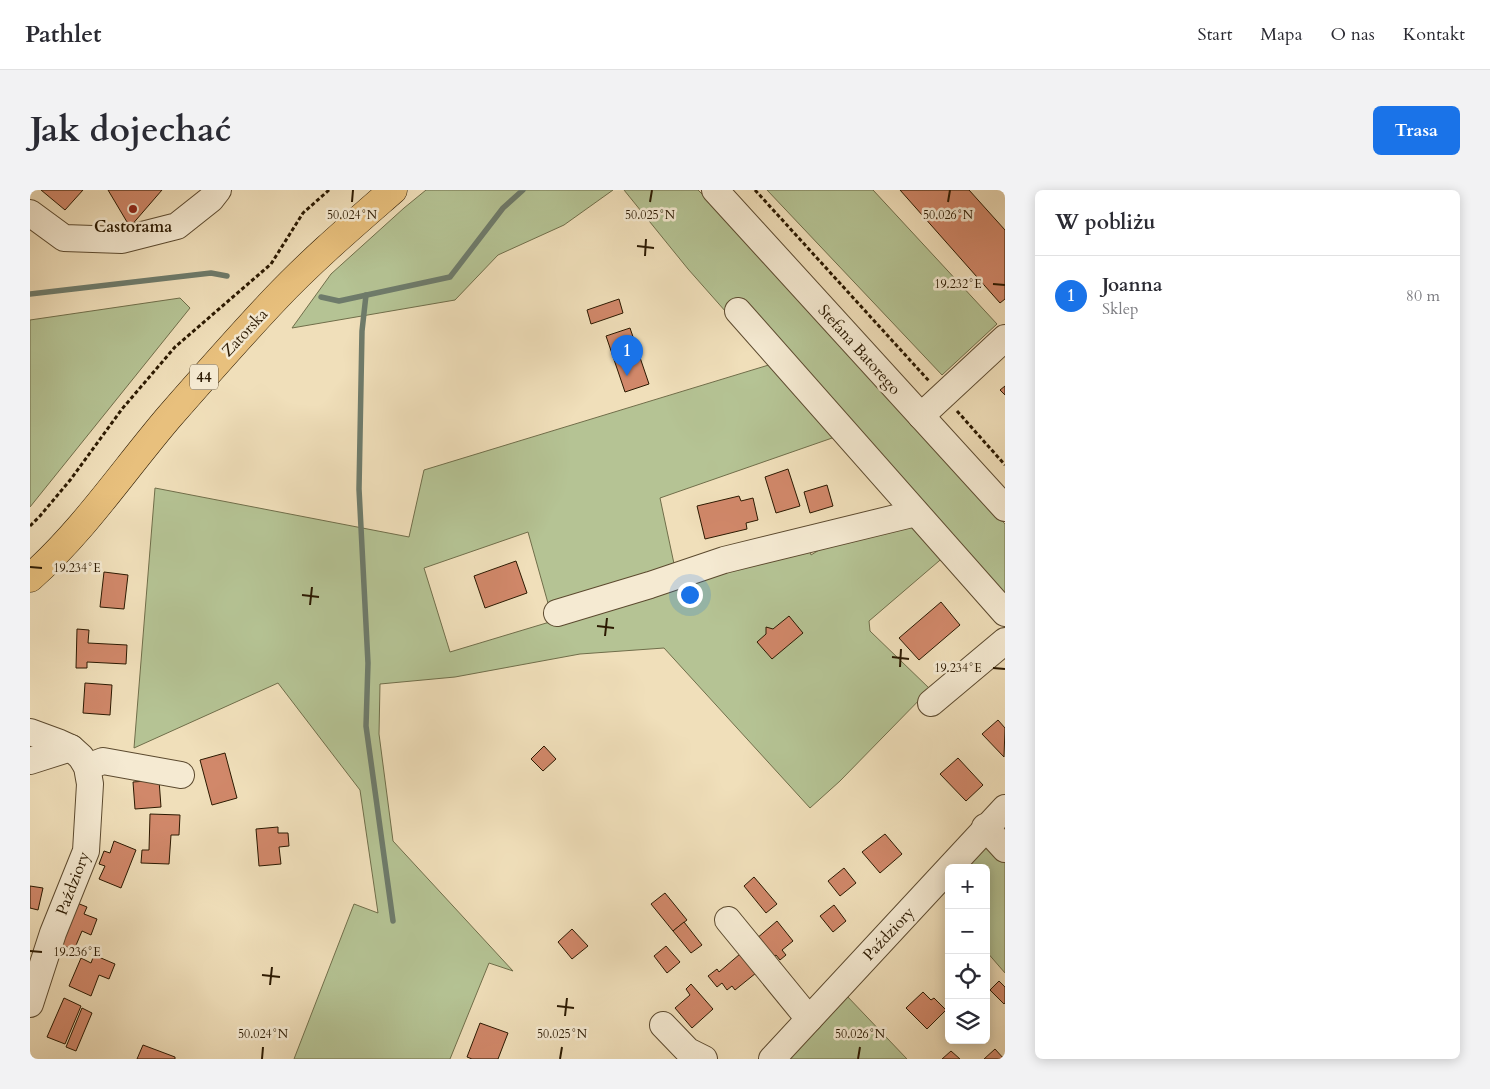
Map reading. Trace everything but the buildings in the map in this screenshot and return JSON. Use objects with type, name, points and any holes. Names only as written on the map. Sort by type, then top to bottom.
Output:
[{"type":"main road","name":"Zatorska","points":[[30,578],[52,558],[99,506],[154,435],[211,368],[270,304],[344,233],[393,190]]},
{"type":"street","points":[[30,213],[64,238],[122,240],[177,226],[218,190]]},
{"type":"street","name":"Stefana Batorego","points":[[715,190],[1005,508]]},
{"type":"street","points":[[738,311],[1005,613]]},
{"type":"street","points":[[921,416],[1005,338]]},
{"type":"street","points":[[557,613],[724,560],[916,513]]},
{"type":"street","points":[[931,703],[1005,642]]},
{"type":"street","points":[[30,732],[60,743],[79,758]]},
{"type":"street","points":[[30,761],[79,758],[181,775]]},
{"type":"street","name":"Paździory","points":[[30,1004],[53,933],[86,851],[90,784],[79,758]]},
{"type":"street","name":"Paździory","points":[[772,1059],[1005,808]]},
{"type":"street","points":[[986,828],[1005,849]]},
{"type":"street","points":[[728,920],[809,1019]]},
{"type":"street","points":[[663,1025],[688,1051],[704,1059]]},
{"type":"path","points":[[30,526],[71,479],[122,409],[175,347],[270,264],[303,213],[329,190]]},
{"type":"path","points":[[754,190],[1005,465]]},
{"type":"green space","points":[[426,190],[613,190],[564,225],[498,255],[455,300],[292,328],[331,274]]},
{"type":"green space","points":[[624,190],[698,190],[745,237],[1005,524],[1005,595],[960,543],[869,621],[870,631],[930,689],[840,781],[810,808],[664,648],[580,654],[455,677],[380,684],[379,734],[393,841],[513,971],[489,963],[450,1059],[294,1059],[354,904],[378,913],[360,790],[278,683],[134,748],[155,488],[409,537],[424,470],[772,364],[688,269]],"holes":[[[835,437],[892,505],[811,555],[808,543],[676,573],[660,498]],[[528,532],[553,621],[450,652],[424,568]]]},
{"type":"green space","points":[[767,190],[873,190],[997,324],[942,375]]},
{"type":"green space","points":[[180,298],[190,308],[30,507],[30,320]]},
{"type":"green space","points":[[987,842],[1005,861],[1005,973],[990,956],[990,864],[967,864]]},
{"type":"green space","points":[[846,995],[907,1059],[786,1059]]},
{"type":"waterway","points":[[321,297],[339,301],[450,277],[503,208],[523,190]]},
{"type":"waterway","points":[[30,294],[211,273],[227,276]]},
{"type":"waterway","points":[[366,295],[362,331],[359,489],[368,663],[366,726],[393,921]]},
{"type":"place","name":"Castorama","points":[[133,209]]},
{"type":"place","name":"Joanna","points":[[627,376]]}]
